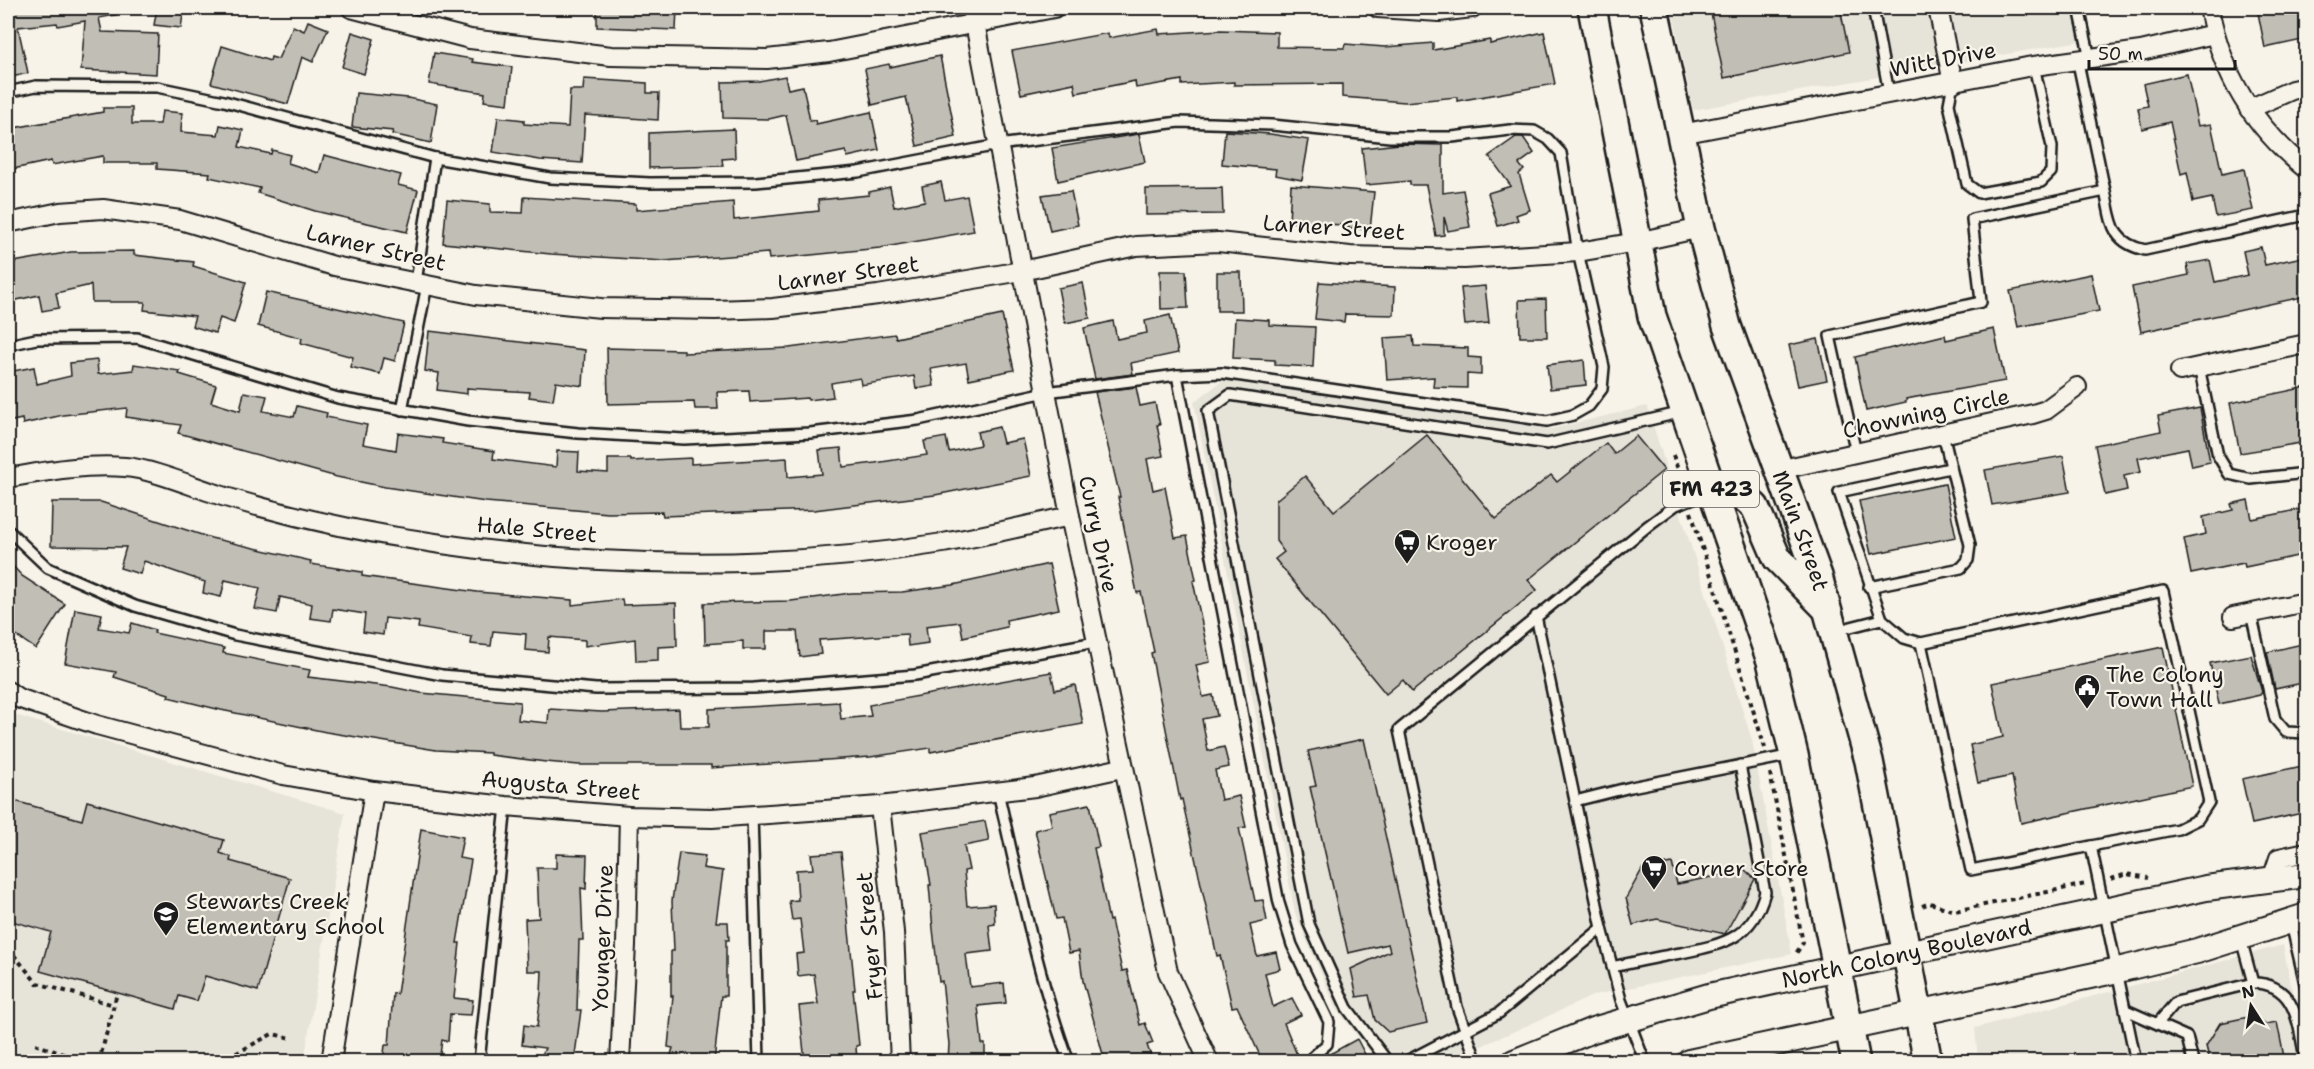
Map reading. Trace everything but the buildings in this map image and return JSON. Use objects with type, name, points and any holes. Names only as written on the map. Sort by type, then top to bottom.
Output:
[{"type":"main road","name":"FM 423","points":[[1592,8],[1673,415],[1699,495],[1771,661],[1794,755],[1856,1062]]},
{"type":"main road","name":"Main Street","points":[[1654,8],[1701,228],[1727,326],[1831,621],[1869,761],[1928,1062]]},
{"type":"main road","points":[[1699,495],[1737,491],[1755,507],[1777,558],[1831,621]]},
{"type":"main road","name":"North Colony Boulevard","points":[[1514,1062],[1628,1018],[1709,996],[2206,888],[2307,875]]},
{"type":"main road","points":[[1689,1062],[2118,970],[2197,951],[2299,918]]},
{"type":"street","points":[[351,8],[470,39],[611,56],[767,59],[829,52],[974,16],[1054,8]]},
{"type":"street","points":[[1378,8],[1439,12],[1472,8]]},
{"type":"street","points":[[1938,8],[1953,83]]},
{"type":"street","points":[[2209,8],[2214,34],[2230,79],[2249,109],[2276,143],[2307,170]]},
{"type":"street","name":"Curry Drive","points":[[974,16],[1070,516],[1122,768],[1168,972],[1209,1062]]},
{"type":"street","name":"Witt Drive","points":[[1681,134],[2034,66],[2141,51],[2214,34]]},
{"type":"street","points":[[2249,109],[2292,90],[2307,87]]},
{"type":"street","name":"Larner Street","points":[[8,223],[60,212],[104,209],[180,220],[334,266],[422,284],[542,304],[601,308],[715,310],[773,308],[878,295],[1022,271],[1136,246],[1218,242],[1350,256],[1464,258],[1578,252],[1701,228]]},
{"type":"street","points":[[2180,371],[2307,344]]},
{"type":"street","name":"Chowning Circle","points":[[1778,470],[2040,412],[2078,387]]},
{"type":"street","name":"Hale Street","points":[[8,478],[84,465],[130,467],[232,499],[369,532],[529,554],[661,562],[774,561],[893,549],[943,543],[1070,516]]},
{"type":"street","points":[[2232,617],[2307,602]]},
{"type":"street","name":"Augusta Street","points":[[8,691],[18,698],[97,725],[283,775],[374,791],[506,806],[629,816],[712,818],[880,806],[998,792],[1122,768]]},
{"type":"street","points":[[331,1062],[374,791]]},
{"type":"street","name":"Fryer Street","points":[[880,806],[894,932],[900,1062]]},
{"type":"street","name":"Younger Drive","points":[[620,1062],[629,816]]},
{"type":"street","points":[[2272,879],[2279,858],[2307,852]]},
{"type":"lane","points":[[1873,8],[1889,93]]},
{"type":"lane","points":[[2079,8],[2084,58],[2105,191],[2114,231],[2127,246],[2145,250],[2307,215]]},
{"type":"lane","points":[[1953,83],[1949,104],[1967,184],[1979,193],[2041,182],[2051,172],[2052,147],[2034,66]]},
{"type":"lane","points":[[8,92],[36,86],[157,87],[224,101],[435,158],[550,178],[650,183],[756,182],[858,172],[998,145],[1179,122],[1272,125],[1390,137],[1452,137],[1510,130],[1534,131],[1548,139],[1561,153],[1578,252],[1604,367],[1602,389],[1589,406],[1573,415],[1547,421],[1222,373],[1177,375],[1046,392],[918,420],[810,433],[684,439],[578,434],[468,421],[402,410],[338,398],[137,338],[36,339],[8,345]]},
{"type":"lane","points":[[402,410],[422,284],[435,158]]},
{"type":"lane","points":[[1856,453],[1830,336],[1981,302],[1972,219],[2105,191]]},
{"type":"lane","points":[[2199,367],[2218,456],[2229,474],[2251,479],[2307,472]]},
{"type":"lane","points":[[1177,375],[1279,903],[1292,945],[1329,1022],[1327,1044],[1307,1062]]},
{"type":"lane","points":[[1388,1062],[1347,1008],[1309,924],[1208,411],[1230,395],[1547,444],[1673,415]]},
{"type":"lane","points":[[1869,587],[1961,568],[1968,561],[1970,545],[1943,434]]},
{"type":"lane","points":[[1921,643],[1971,870],[2178,829],[2198,819],[2209,802],[2163,591],[1921,643],[1904,638],[1882,619],[1869,587],[1839,492],[1950,468]]},
{"type":"lane","points":[[1477,1062],[1457,1007],[1398,730],[1649,525],[1699,495]]},
{"type":"lane","points":[[8,530],[48,568],[135,606],[235,635],[441,675],[596,689],[754,688],[915,675],[1096,642]]},
{"type":"lane","points":[[2251,613],[2275,718],[2286,732],[2307,733]]},
{"type":"lane","points":[[1536,616],[1602,928],[1628,1018],[1645,1062]]},
{"type":"lane","points":[[1831,621],[1882,619]]},
{"type":"lane","points":[[1575,801],[1631,787],[1794,755]]},
{"type":"lane","points":[[1612,967],[1724,944],[1748,927],[1760,911],[1765,892],[1740,765]]},
{"type":"lane","points":[[998,792],[1045,980],[1069,1062]]},
{"type":"lane","points":[[479,1062],[506,806]]},
{"type":"lane","points":[[752,814],[759,1062]]},
{"type":"lane","points":[[2091,846],[2136,1062]]},
{"type":"lane","points":[[2299,918],[2307,988]]},
{"type":"lane","points":[[1405,1062],[1499,1013],[1602,928]]},
{"type":"lane","points":[[2241,937],[2253,983]]},
{"type":"lane","points":[[2158,1023],[2176,1002],[2253,983],[2267,983],[2282,990],[2295,1011],[2306,1062]]},
{"type":"lane","points":[[2126,1010],[2187,1036],[2193,1062]]},
{"type":"path","points":[[1673,415],[1699,495],[1768,760],[1803,943],[1793,958]]},
{"type":"path","points":[[8,948],[37,983],[114,1005]]},
{"type":"path","points":[[99,1062],[117,993]]},
{"type":"path","points":[[220,1062],[272,1034],[292,1038]]},
{"type":"path","points":[[34,1044],[85,1062]]},
{"type":"shaded area","points":[[1672,8],[2073,8],[2080,41],[1693,110]]},
{"type":"shaded area","points":[[1225,379],[1551,429],[1647,406],[1752,740],[1792,954],[1595,995],[1448,1061],[1377,1061],[1336,1008],[1295,913],[1194,402]]},
{"type":"shaded area","name":"Stewarts Creek Elementary School","points":[[8,713],[345,813],[304,1061],[8,1061]]},
{"type":"shaded area","points":[[2283,945],[2306,1061],[1978,1061],[1975,1028]]},
{"type":"place","name":"Kroger","points":[[1407,565]]},
{"type":"place","name":"The Colony Town Hall","points":[[2087,710]]},
{"type":"place","name":"Corner Store","points":[[1654,891]]},
{"type":"place","name":"Stewarts Creek Elementary School","points":[[166,937]]}]
